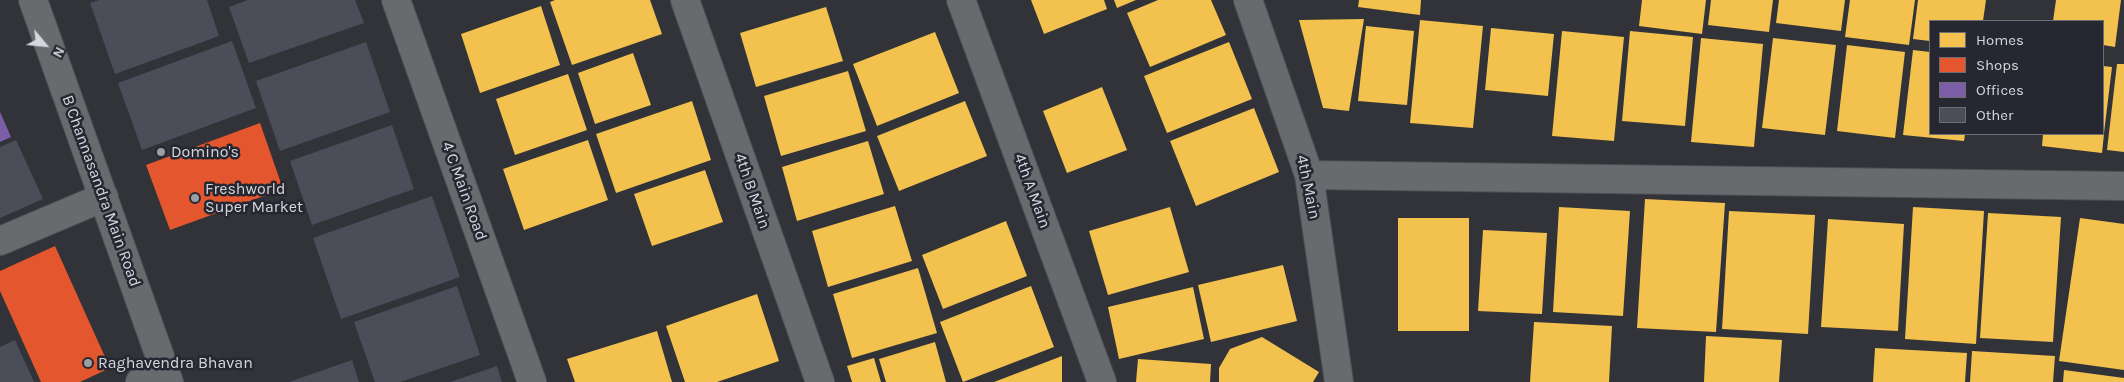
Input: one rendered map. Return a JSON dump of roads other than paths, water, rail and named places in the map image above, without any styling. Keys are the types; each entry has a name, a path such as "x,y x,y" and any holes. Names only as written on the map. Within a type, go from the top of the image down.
{"street":[{"name":"B Channasandra Main Road","path":"33,0 167,377"},
{"name":"4 C Main Road","path":"396,0 532,382"},
{"name":"4th B Main","path":"685,0 820,382"},
{"name":"4th A Main","path":"962,0 1102,382"},
{"name":"4th Main","path":"1248,0 1308,175 1339,382"},
{"path":"1308,175 2124,186"},
{"path":"0,241 104,197"},
{"path":"140,382 167,377"}],"place":[{"name":"Domino's","path":"161,152"},
{"name":"Freshworld Super Market","path":"195,198"},
{"name":"Raghavendra Bhavan","path":"88,363"}]}
